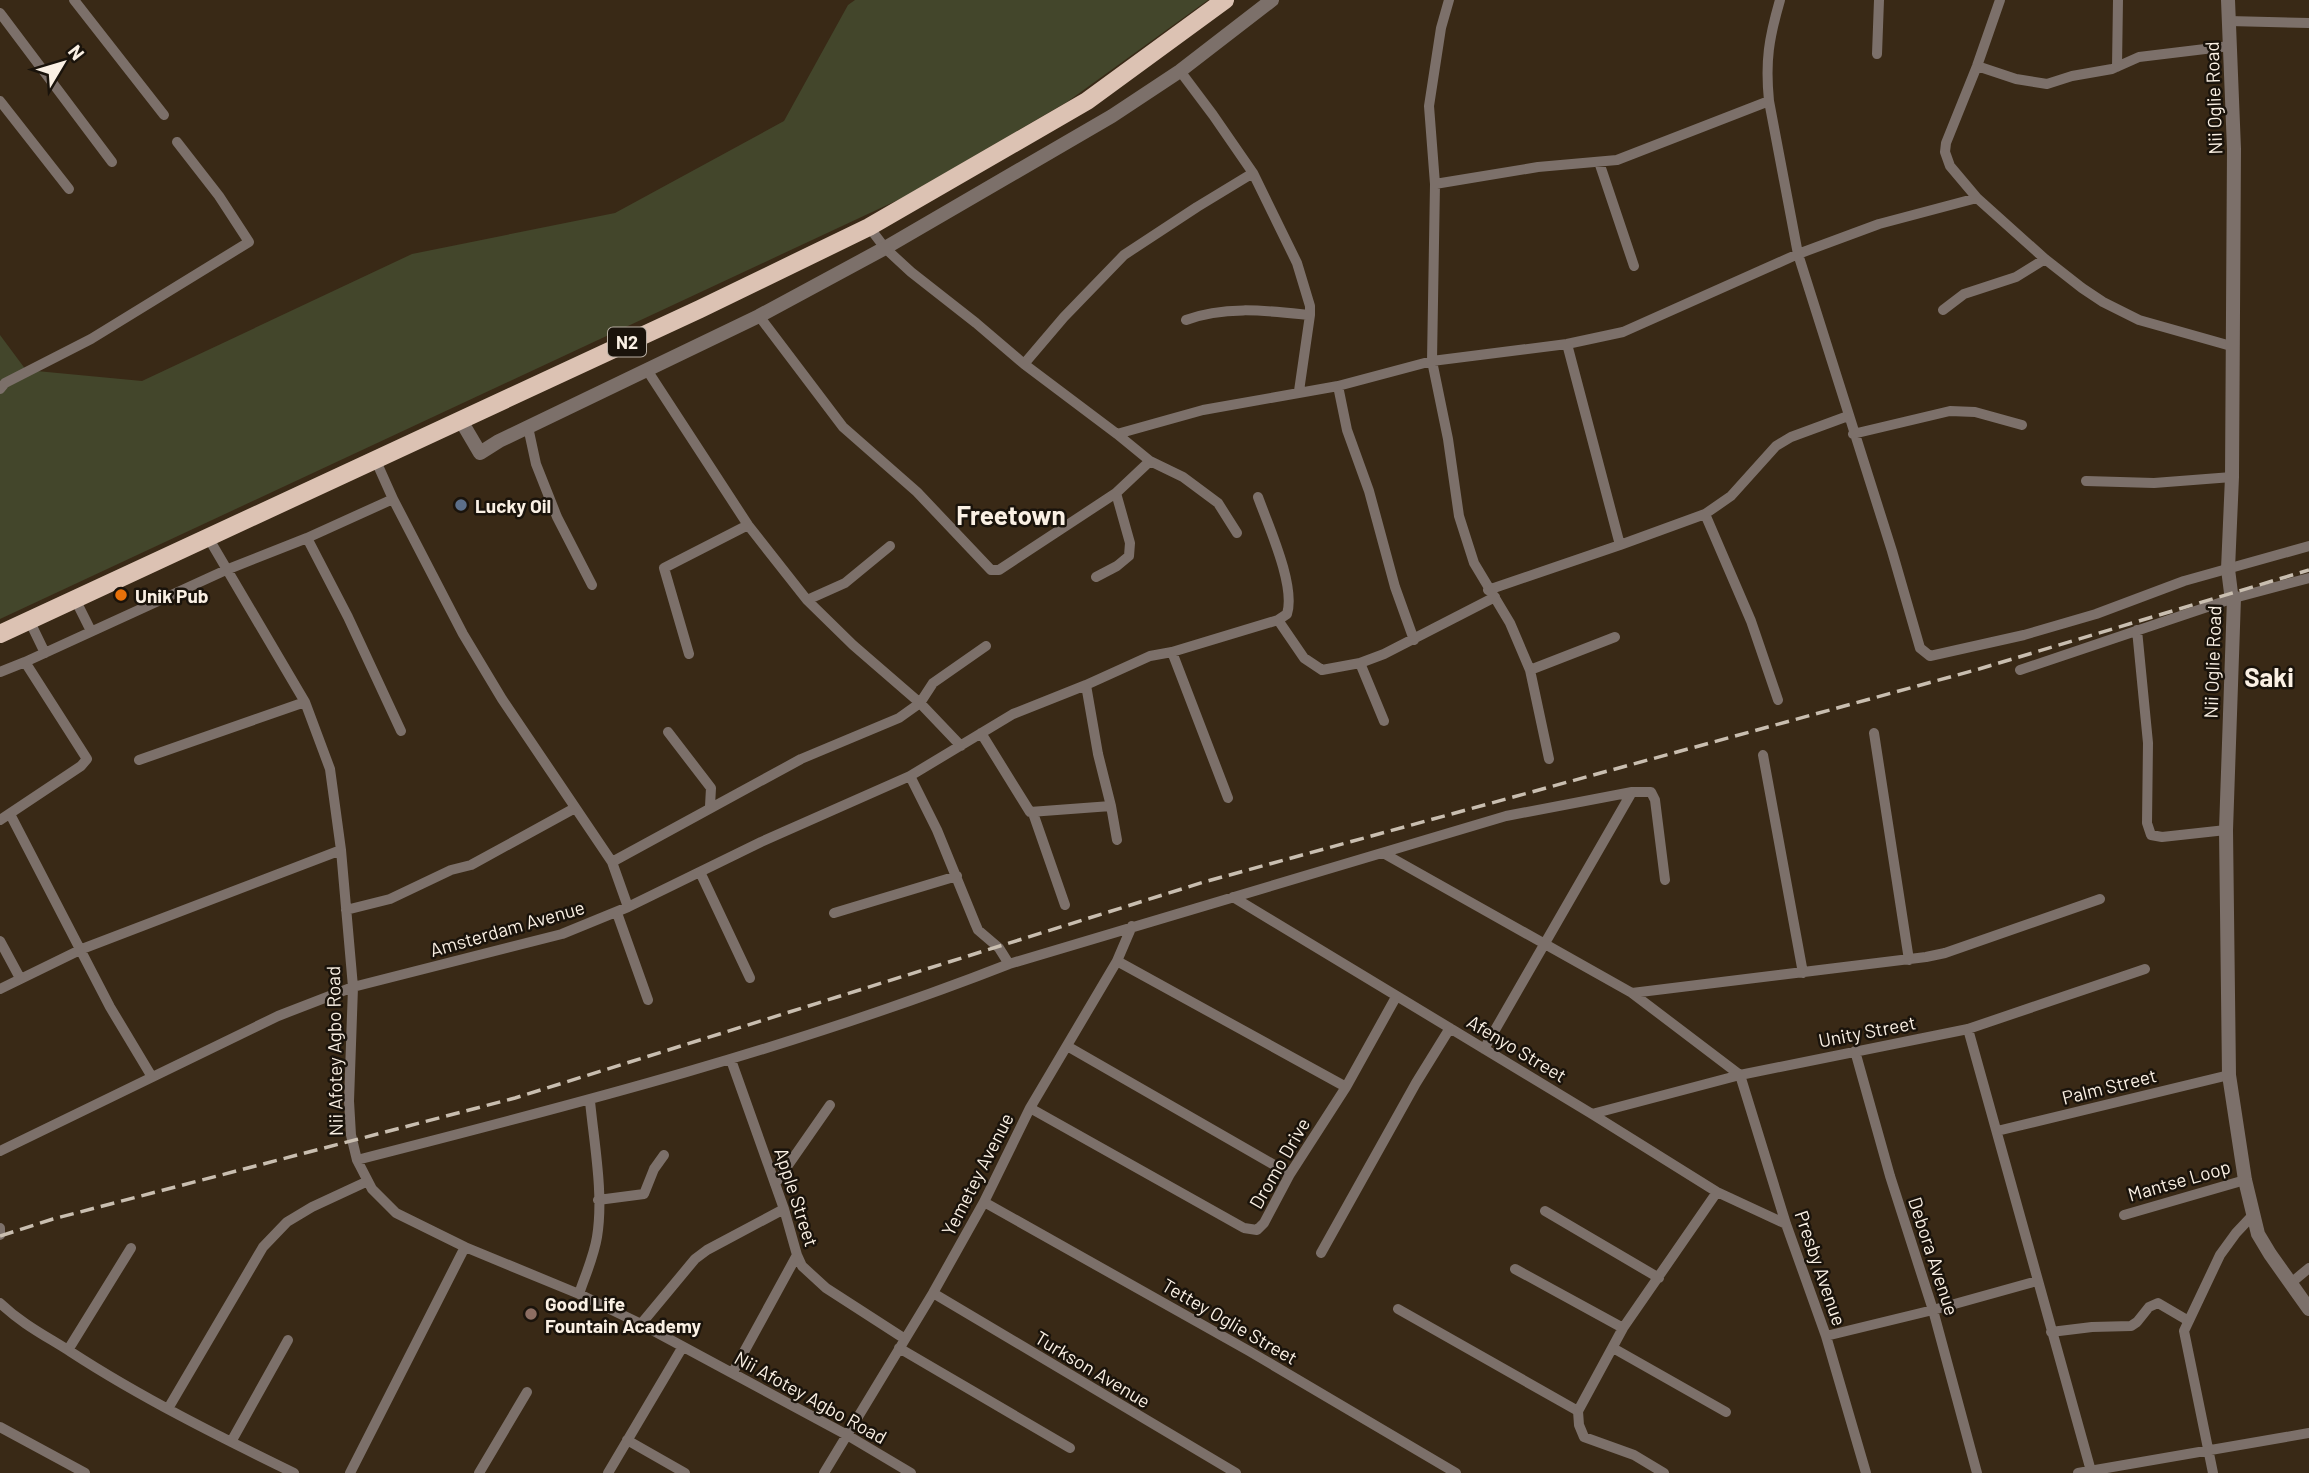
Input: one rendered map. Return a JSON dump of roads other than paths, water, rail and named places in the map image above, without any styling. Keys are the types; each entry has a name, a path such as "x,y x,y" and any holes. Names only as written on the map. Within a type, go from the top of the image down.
{"highway":[{"name":"N2","path":"0,634 376,461 869,227 1087,102 1226,0"}],"street":[{"path":"74,0 164,115"},
{"path":"460,419 480,453 499,441 759,316 885,248 1093,127 1180,71 1272,0"},
{"path":"1449,0 1441,27 1429,106 1435,184 1432,361 1448,439 1459,516 1474,563 1510,623 1530,670 1549,759"},
{"path":"1780,0 1766,60 1769,100 1798,254 1920,648 1930,656 2024,635 2096,614 2184,581 2309,546"},
{"path":"1877,54 1879,0"},
{"path":"2000,0 1953,124 1945,152 1950,166 1977,198 2045,260 2082,288 2123,313 2156,326 2231,346"},
{"path":"2117,67 2118,0"},
{"name":"Nii Oglie Road","path":"2228,0 2234,149 2232,477 2228,569 2234,598 2226,830 2229,1075 2245,1180 2258,1234 2309,1309"},
{"path":"0,13 112,162"},
{"path":"2229,22 2309,23"},
{"path":"1977,66 2016,79 2047,84 2071,76 2117,67 2139,57 2230,46"},
{"path":"1180,71 1253,173 1297,263 1310,306 1299,391"},
{"path":"1435,184 1538,167 1617,160 1769,100"},
{"path":"0,101 69,190"},
{"path":"0,389 5,383 102,332 249,242 177,142"},
{"path":"1599,162 1634,266"},
{"path":"1024,364 1125,255 1253,173"},
{"path":"1117,434 1203,410 1338,386 1432,361 1567,344 1623,332 1647,324 1798,254 1879,224 1977,198"},
{"path":"869,227 885,248 1024,364 1150,461 1183,477 1218,503 1237,533"},
{"path":"1943,310 1964,294 2016,277 2045,260"},
{"path":"1185,320 1256,310 1310,316"},
{"path":"759,316 843,427 917,492 991,570 999,570 1116,493 1150,461"},
{"path":"1567,344 1620,545"},
{"path":"647,370 748,525 807,600 853,645 920,703 961,746"},
{"path":"1338,386 1347,430 1369,491 1395,587 1414,640"},
{"path":"1853,433 1950,411 1975,412 2022,425"},
{"path":"1258,498 1282,564 1289,601 1287,614 1278,620 1304,658 1322,670 1360,663 1414,640 1492,593 1705,514 1731,496 1776,446 1791,437 1848,416"},
{"path":"528,427 536,464 557,517 592,585"},
{"path":"376,461 463,634 502,699 612,862 648,1000"},
{"path":"2086,481 2154,484 2232,477"},
{"path":"1096,577 1118,566 1129,556 1130,543 1116,493"},
{"path":"0,672 226,570 307,538 393,499"},
{"path":"1705,514 1751,621 1778,700"},
{"path":"689,654 664,568 748,525"},
{"path":"307,538 348,617 401,731"},
{"name":"Nii Afotey Agbo Road","path":"209,539 305,702 330,769 341,850 353,986 349,1101 351,1135 357,1160 378,1196 396,1213 465,1247 579,1294 641,1324 682,1348 733,1372 911,1473"},
{"path":"807,600 845,583 890,546"},
{"path":"2020,670 2234,598 2309,578"},
{"path":"76,601 91,631"},
{"name":"Amsterdam Avenue","path":"0,1151 278,1016 353,986 562,934 623,910 761,842 910,776 1013,714 1150,656 1172,652 1278,620"},
{"path":"30,622 45,653"},
{"path":"2137,630 2148,743 2148,830 2151,835 2162,837 2226,830"},
{"path":"1530,670 1615,637"},
{"path":"612,862 801,758 891,723 920,703 933,683 986,646"},
{"path":"1172,652 1228,798"},
{"path":"25,662 87,759 81,766 3,819 82,949 110,1006 152,1077"},
{"path":"1360,663 1384,721"},
{"path":"1086,685 1117,840"},
{"path":"139,760 305,702"},
{"path":"668,732 711,789 710,806"},
{"path":"981,733 1024,805 1033,813 1065,905"},
{"path":"1874,733 1909,960"},
{"path":"1763,755 1803,973"},
{"path":"910,776 957,876 978,930 995,943 1009,964"},
{"path":"1483,1049 1632,792"},
{"path":"357,1160 590,1101 731,1060 929,995 1009,964 1535,809 1632,792 1651,792 1655,800 1665,880"},
{"path":"1033,813 1111,806"},
{"path":"346,910 390,899 451,870 471,865 575,808"},
{"path":"0,989 82,949 341,850"},
{"path":"1383,853 1632,993 1741,1075"},
{"path":"700,873 750,978"},
{"path":"834,913 957,876"},
{"name":"Afenyo Street","path":"1233,897 1717,1192 1786,1224"},
{"path":"1632,993 1909,960 1945,953 2100,899"},
{"name":"Yemetey Avenue","path":"824,1473 933,1293 984,1202 1030,1108 1117,961 1132,926"},
{"path":"0,941 20,978"},
{"path":"1117,961 1346,1087"},
{"name":"Unity Street","path":"1592,1114 1741,1075 1968,1030 2145,969"},
{"name":"Dromo Drive","path":"1030,1108 1251,1230 1257,1230 1264,1223 1290,1174 1346,1087 1396,997"},
{"path":"1321,1253 1416,1083 1450,1028"},
{"path":"1968,1030 2091,1471"},
{"path":"1066,1046 1290,1174"},
{"name":"Debora Avenue","path":"1855,1051 1890,1176 1933,1310 1977,1473"},
{"name":"Apple Street","path":"731,1060 784,1209 797,1255 810,1275 902,1344 1070,1448"},
{"name":"Presby Avenue","path":"1741,1075 1786,1224 1826,1336 1866,1473"},
{"name":"Palm Street","path":"1997,1131 2229,1075"},
{"path":"579,1294 597,1241 598,1200 590,1101"},
{"path":"775,1184 830,1105"},
{"path":"598,1200 644,1194 654,1169 664,1155"},
{"name":"Mantse Loop","path":"2124,1215 2245,1180"},
{"path":"169,1407 263,1247 287,1222 368,1181"},
{"path":"1664,1473 1634,1455 1584,1437 1579,1425 1578,1411 1623,1328 1717,1192"},
{"name":"Tettey Oglie Street","path":"984,1202 1249,1351 1456,1473"},
{"path":"641,1324 695,1259 784,1209"},
{"path":"1545,1211 1659,1278"},
{"path":"2213,1473 2184,1331 2187,1320 2227,1244 2252,1216"},
{"path":"0,1228 0,1235"},
{"path":"350,1473 465,1247"},
{"path":"68,1350 131,1248"},
{"path":"733,1372 797,1255"},
{"path":"2291,1283 2309,1268"},
{"path":"1515,1269 1623,1328"},
{"path":"1826,1336 2037,1281"},
{"name":"Turkson Avenue","path":"933,1293 1236,1473"},
{"path":"0,1303 17,1319 90,1364 231,1442 294,1473"},
{"path":"2051,1332 2131,1326 2149,1307 2158,1303 2187,1320"},
{"path":"1398,1309 1578,1411"},
{"path":"231,1442 288,1340"},
{"path":"608,1473 682,1348"},
{"path":"1613,1348 1726,1412"},
{"path":"479,1473 527,1392"},
{"path":"0,1427 85,1473"},
{"path":"2078,1473 2309,1433"},
{"path":"627,1440 685,1473"}],"railway":[{"path":"0,1236 53,1219 515,1098 1204,882 1979,669 2309,570"}],"place":[{"name":"Lucky Oil","path":"461,505"},
{"name":"Unik Pub","path":"121,595"},
{"name":"Good Life Fountain Academy","path":"531,1314"}],"district":[{"name":"Freetown","path":"1011,514"},
{"name":"Saki","path":"2269,676"}]}
